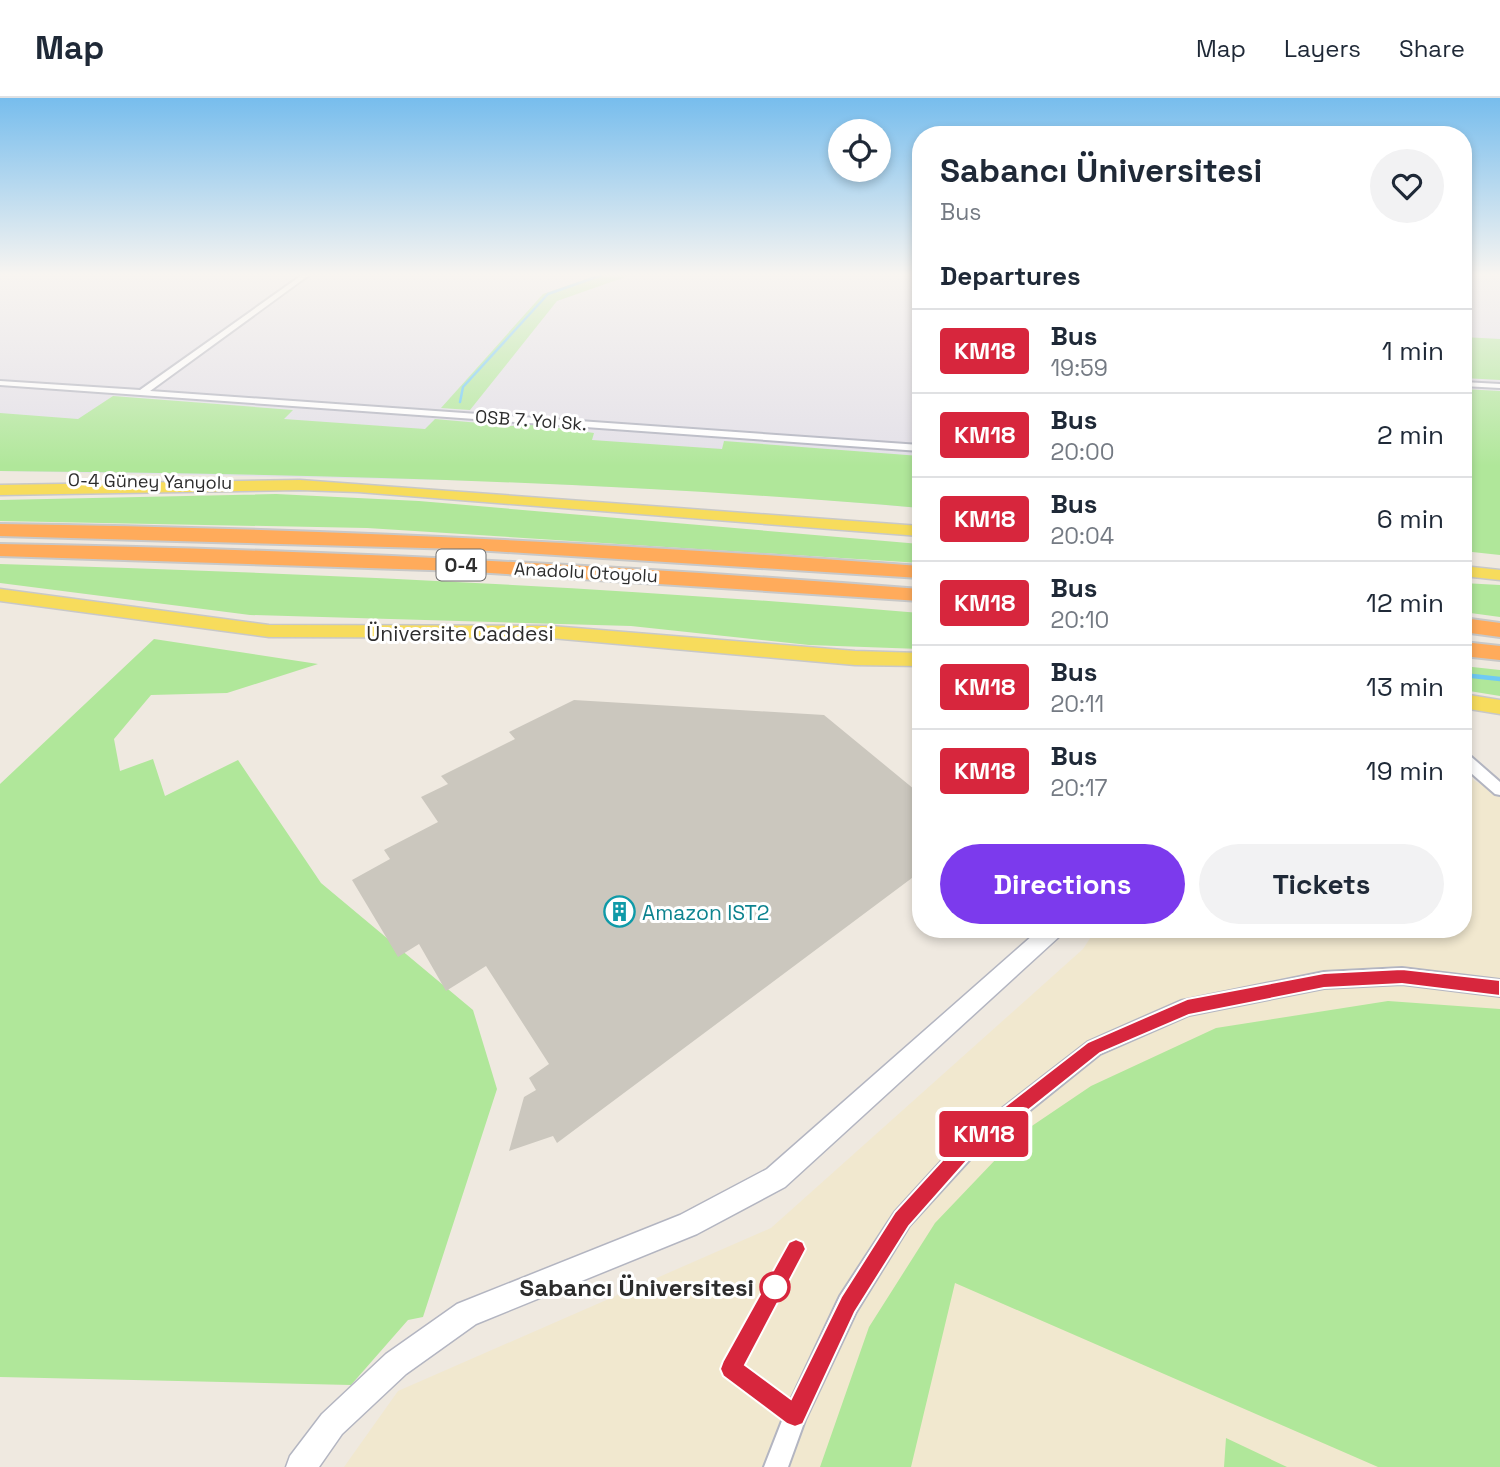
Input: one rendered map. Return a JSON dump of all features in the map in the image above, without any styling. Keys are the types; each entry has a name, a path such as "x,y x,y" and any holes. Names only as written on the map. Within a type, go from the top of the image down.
{"highway":[{"name":"Anadolu Otoyolu","path":"0,530 199,532 439,542 912,572"},
{"name":"Anadolu Otoyolu","path":"0,550 373,561 588,572 912,595"},
{"path":"1472,626 1500,630"},
{"path":"1472,650 1500,653"}],"main road":[{"name":"O-4 Güney Yanyolu","path":"0,480 300,485"},
{"path":"0,490 300,485 912,530"},
{"path":"1472,572 1500,575"},
{"name":"Üniversite Caddesi","path":"0,595 269,631 588,634 855,658 912,660"},
{"path":"1472,702 1500,707"}],"street":[{"path":"142,393 217,339"},
{"name":"OSB 7. Yol Sk.","path":"0,383 912,447"},
{"path":"1472,384 1500,386"},
{"path":"1472,766 1500,790"},
{"path":"301,1467 332,1424 396,1364 467,1314 688,1225 776,1178 1044,938"},
{"path":"776,1467 795,1416 848,1304 902,1219 966,1149 1094,1048 1187,1007 1324,980 1402,976 1500,988"}],"shaded area":[{"path":"0,339 912,339 912,507 756,494 493,481 0,471"},
{"path":"1472,339 1500,339 1500,438 1472,449"},
{"name":"Sabancı Üniversitesi","path":"1472,779 1480,784 1500,782 1500,1467 344,1467 398,1391 771,1228 1083,949 1090,938 1472,938"}],"green space":[{"path":"503,339 527,339 470,410 441,408"},
{"path":"1472,339 1500,339 1500,380 1472,378"},
{"path":"1472,389 1500,391 1500,555 1472,552"},
{"path":"113,396 293,410 284,419 425,429 435,419 512,426 531,424 594,433 592,440 722,449 724,441 912,455 912,507 690,491 460,480 0,471 0,413 78,419"},
{"path":"276,494 419,501 912,543 912,562 367,528 0,521 0,500"},
{"path":"0,564 460,582 690,596 912,612 912,649 809,645 631,626 250,615 0,583"},
{"path":"1472,583 1500,585 1500,617 1472,613"},
{"path":"154,639 318,664 227,693 151,695 114,739 120,771 153,759 165,796 238,760 321,883 473,1010 497,1089 423,1317 408,1320 351,1385 0,1377 0,784"},
{"path":"1472,667 1500,670 1500,696 1472,691"},
{"path":"1388,1001 1500,1009 1500,1467 1378,1467 955,1283 911,1467 820,1467 869,1327 935,1223 1020,1134 1091,1086 1216,1028"},
{"path":"1226,1438 1287,1467 1224,1467"}],"building":[{"name":"Amazon IST2","path":"574,700 824,715 912,787 912,878 557,1143 553,1136 509,1151 524,1097 536,1090 529,1078 549,1064 486,966 446,991 419,944 398,957 352,880 390,859 384,850 438,822 421,797 448,784 441,776 515,739 509,732"}],"waterway":[{"path":"460,402 463,387 507,339"},
{"path":"1472,676 1500,679"}],"bus line":[{"name":"KM18","path":"796,1249 731,1369 795,1416 848,1304 902,1219 966,1149 1094,1048 1187,1007 1324,980 1402,976 1500,988"}],"place":[{"name":"Amazon IST2","path":"619,912"},
{"name":"Sabancı Üniversitesi","path":"775,1287"}]}
